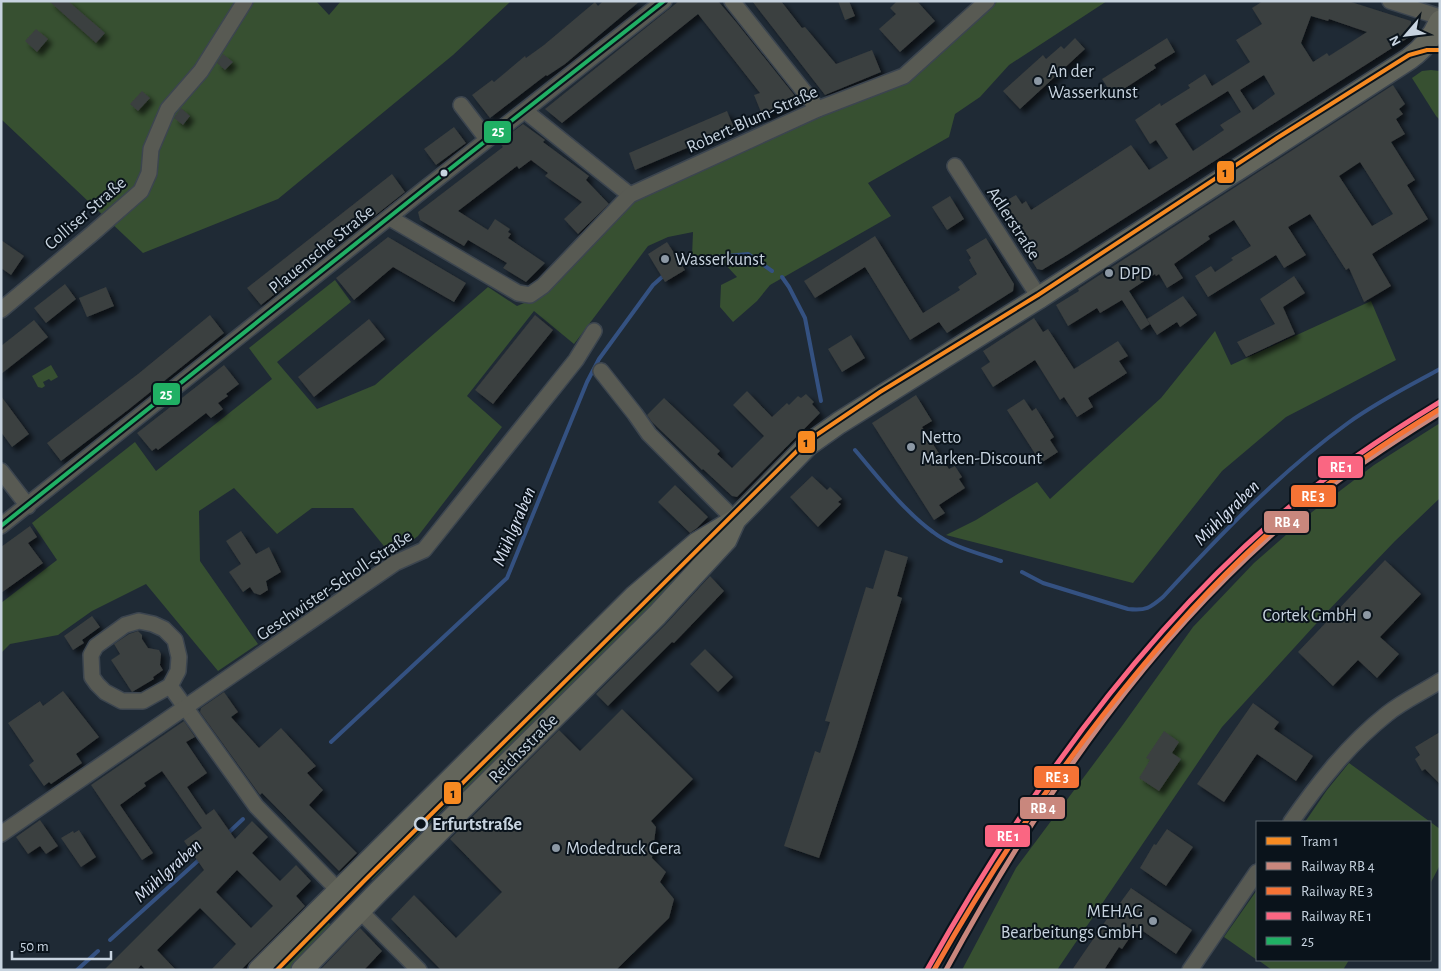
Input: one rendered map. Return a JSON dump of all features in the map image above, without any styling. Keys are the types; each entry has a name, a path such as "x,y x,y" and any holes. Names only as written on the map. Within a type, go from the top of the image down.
{"main road":[{"path":"1419,52 1430,40 1440,21"},
{"path":"1419,52 1440,44"},
{"name":"Reichsstraße","path":"259,970 635,596 697,543 735,520 808,445 881,396 1040,298 1419,52"},
{"name":"Reichsstraße","path":"302,970 657,615 726,540 735,520"},
{"path":"338,890 360,911"}],"street":[{"name":"Colliser Straße","path":"1,310 141,190 149,173 151,149 168,109 201,71 245,1"},
{"name":"Plauensche Straße","path":"1,526 664,1"},
{"path":"732,1 818,109"},
{"name":"Robert-Blum-Straße","path":"390,218 518,294 530,295 543,286 630,195 818,109 904,76 987,1"},
{"path":"1390,1 1440,17"},
{"path":"461,105 487,140"},
{"path":"525,112 630,195"},
{"name":"Adlerstraße","path":"955,166 1040,298"},
{"name":"Geschwister-Scholl-Straße","path":"1,834 394,563 424,550 576,360 594,331"},
{"path":"601,371 649,434 735,520"},
{"path":"1,471 28,506"},
{"path":"139,621 153,624 164,629 176,640 178,671 170,686 143,702 122,700 105,692 92,677 91,655 96,646 125,625 139,621"},
{"path":"1292,821 1336,762 1365,733 1389,712 1440,682"},
{"path":"170,686 256,806 338,890"},
{"path":"1190,970 1256,873"},
{"path":"360,911 419,970"}],"green space":[{"path":"1,1 316,1 329,15 341,1 511,1 453,55 278,199 143,253 1,119"},
{"path":"998,1 1107,1 1009,65 980,97 955,114 949,137 868,183 861,173 891,216 770,285 757,301 733,322 720,307 721,285 737,277 722,261 692,256 693,232 668,237 648,246 574,344 534,311 467,396 502,427 418,536 392,556 353,508 312,508 277,534 234,488 199,511 200,561 258,644 218,671 146,584 92,611 58,635 10,644 1,653 1,603 57,560 32,523 135,442 156,471 272,379 249,348 335,280 351,302 277,362 317,409 375,385 488,287 517,306 536,298 634,201 819,117 908,81"},
{"path":"1422,71 1440,71 1440,120 1412,78"},
{"path":"1371,301 1396,360 1286,417 1222,471 1133,583 946,535 976,520 1037,482 1050,499 1161,398 1215,331 1231,365"},
{"path":"51,365 58,377 51,381 49,379 43,382 45,386 42,388 38,387 32,376"},
{"path":"1440,423 1440,498 1395,541 1325,614 1222,727 1057,970 962,970 1016,868 1193,627 1254,563 1312,512 1374,465"},
{"path":"725,535 457,808 442,792 635,600"},
{"path":"1349,763 1429,821 1306,821"},
{"path":"437,797 446,806 372,880 367,875"},
{"path":"1431,822 1440,829 1440,865 1431,882"},
{"path":"1256,891 1256,959 1224,937"},
{"path":"327,921 332,926 292,970 278,970"},
{"path":"1259,961 1348,961 1343,970 1272,970"}],"building":[{"path":"49,1 68,1 105,33 96,43"},
{"path":"603,1 640,1 565,64 546,75 490,118 472,95 492,80 494,82 525,56 526,58 544,45 595,2 598,6"},
{"path":"679,1 718,1 799,101 763,117 754,95 760,93 698,14 562,123 545,109"},
{"path":"752,1 781,1 802,28 805,27 836,64 872,50 881,72 825,95"},
{"path":"838,1 849,1 855,16 845,20"},
{"path":"897,1 917,1 935,21 900,52 879,29 896,14 890,8"},
{"path":"1263,1 1348,1 1411,21 1411,36 1067,255 1042,270 1037,269 998,205 1016,195 1022,204 1026,201 1031,210 1131,145 1149,170 1168,158 1156,140 1150,144 1135,120 1160,103 1161,106 1190,88 1188,85 1205,74 1212,86 1250,62 1236,40 1262,24 1252,8","holes":["1311,16 1328,21 1329,19 1367,32 1329,56 1327,53 1313,62 1301,43","1264,75 1275,94 1253,110 1240,90","1228,91 1241,112 1220,125 1224,130 1193,151 1175,124"]},
{"path":"36,29 48,39 37,52 25,41"},
{"path":"1075,38 1085,49 1020,109 1003,91 1043,55 1046,59 1061,46 1064,49"},
{"path":"1167,38 1175,52 1154,65 1156,68 1113,96 1102,79"},
{"path":"223,54 233,62 225,70 217,63"},
{"path":"1393,85 1405,104 1399,109 1403,114 1396,119 1405,134 1391,142 1415,180 1407,185 1428,219 1372,254 1391,286 1364,302 1349,268 1346,270 1310,214 1288,227 1306,255 1284,268 1276,255 1208,297 1195,276 1211,266 1215,272 1233,260 1231,258 1251,246 1234,220 1208,236 1210,239 1174,264 1183,278 1167,288 1159,274 1156,276 1155,274 1129,291 1150,324 1141,330 1122,300 1100,313 1097,308 1068,326 1056,305 1079,291 1078,289","holes":["1360,162 1393,214 1372,226 1339,176"]},
{"path":"142,91 150,98 138,111 130,104"},
{"path":"181,108 190,116 183,125 174,118"},
{"path":"727,111 734,128 635,170 629,153"},
{"path":"523,124 545,140 543,142 589,176 586,180 609,204 578,234 564,219 582,202 545,176 548,173 531,160 519,169 517,166 458,211 488,230 495,219 510,229 508,232 511,234 508,238 545,263 526,282 503,268 507,263 468,240 464,246 420,220 418,212 503,147 499,142"},
{"path":"454,127 466,143 436,165 424,149"},
{"path":"392,174 405,192 293,277 294,279 261,305 247,288"},
{"path":"950,196 964,219 947,230 932,207"},
{"path":"875,236 923,313 960,290 958,287 977,274 966,250 986,238 1014,284 1013,291 947,333 939,322 910,340 865,267 815,298 804,281"},
{"path":"388,237 466,283 454,302 393,267 354,300 336,278"},
{"path":"1,240 24,256 11,275 1,268"},
{"name":"Wasserkunst","path":"667,242 685,270 665,282 648,254"},
{"path":"1294,276 1305,293 1283,307 1295,334 1246,357 1237,342 1275,324 1260,299"},
{"path":"65,284 76,299 46,323 34,308"},
{"path":"106,287 114,306 87,317 79,298"},
{"path":"1183,296 1197,315 1180,327 1177,322 1157,335 1147,319"},
{"path":"210,315 224,333 61,461 47,443 138,374"},
{"path":"535,315 553,330 493,404 475,390"},
{"path":"1034,318 1043,332 1048,329 1074,369 1118,341 1128,356 1119,361 1127,373 1088,398 1093,407 1077,417 1064,397 1060,400 1035,360 993,387 981,368 990,362 983,351"},
{"path":"369,319 385,339 314,397 298,377"},
{"path":"34,320 48,337 1,374 1,346"},
{"path":"851,335 865,358 842,372 828,349"},
{"path":"224,365 239,384 226,394 228,396 218,403 223,409 211,418 206,413 158,450 156,448 152,451 137,433"},
{"path":"747,391 772,417 787,403 789,405 798,396 801,398 806,394 814,402 812,404 820,413 737,497 732,496 702,470 647,415 664,398 720,451 717,454 732,468 764,436 733,405"},
{"name":"Netto Marken-Discount","path":"916,395 932,421 922,427 949,469 955,466 962,477 959,479 965,488 939,505 945,513 934,520 872,423"},
{"path":"1,396 29,434 12,447 1,432"},
{"path":"1024,399 1032,411 1036,408 1054,437 1050,440 1058,452 1041,463 1007,410"},
{"path":"812,476 827,490 830,487 842,499 838,502 841,504 818,527 790,497"},
{"path":"675,485 708,517 690,533 658,502"},
{"path":"30,526 37,537 28,543 43,563 1,593 1,547"},
{"path":"241,531 256,554 269,547 281,572 266,581 268,590 260,595 254,593 250,587 243,592 229,572 241,564 226,541"},
{"path":"885,550 908,557 897,596 902,598 856,748 819,858 784,846 815,751 820,753 830,722 825,721 866,587 873,589"},
{"name":"Cortek GmbH","path":"1385,560 1421,594 1380,637 1399,654 1377,678 1358,660 1333,686 1298,652"},
{"path":"710,576 724,591 674,643 672,642 608,706 596,694 666,624"},
{"path":"92,616 100,627 82,640 84,643 73,650 64,636"},
{"path":"138,631 148,648 159,650 161,654 160,665 163,670 153,677 154,679 132,692 111,660 120,654 114,644 129,634"},
{"path":"705,649 733,677 718,692 690,664"},
{"path":"63,691 99,737 76,754 82,763 51,784 49,782 44,786 29,765 34,761 8,723 40,701 43,706"},
{"path":"224,692 238,712 231,717 259,748 281,728 316,766 307,773 323,790 309,805 357,853 339,871 262,793 260,795 200,712 201,708"},
{"path":"1253,703 1279,722 1274,729 1313,756 1296,781 1257,754 1224,802 1197,784"},
{"name":"Modedruck Gera","path":"622,709 693,779 651,821 656,827 652,858 666,872 660,882 674,899 669,918 616,970 441,970 391,919 414,895 456,938 502,892 450,839 559,730 580,751"},
{"path":"184,721 195,737 186,742 207,773 187,787 206,815 214,809 235,839 252,821 268,837 252,853 280,881 296,865 311,881 296,896 305,906 241,970 211,970 236,944 200,908 157,950 176,970 146,970 141,965 137,970 104,970 204,870 184,841 202,828 162,771 144,783 146,786 120,805 153,853 142,860 91,785","holes":["237,870 273,906 251,928 216,892"]},
{"path":"1164,731 1179,742 1172,753 1181,759 1159,791 1139,778 1150,760 1146,758"},
{"path":"1440,732 1440,784 1425,769 1422,771 1415,759 1420,755 1415,747"},
{"path":"40,820 58,846 46,854 40,846 28,854 16,837"},
{"path":"1167,829 1193,847 1166,886 1140,868 1154,844 1156,845"},
{"path":"79,830 96,857 81,867 61,838 73,831 74,833"},
{"path":"1131,888 1192,930 1176,954 1137,927 1122,949 1119,947 1104,970 1072,970 1111,913"},
{"path":"360,928 382,951 364,970 320,970"}],"waterway":[{"name":"Mühlgraben","path":"681,264 695,259 748,254 772,271"},
{"name":"Mühlgraben","path":"331,742 507,578 587,382 599,359 653,285 662,277"},
{"name":"Mühlgraben","path":"782,277 805,318 821,401"},
{"name":"Mühlgraben","path":"1022,572 1043,583 1128,609 1139,610 1151,606 1163,597 1251,505 1298,462 1370,408 1440,369"},
{"name":"Mühlgraben","path":"855,450 882,483 933,532 957,546 1001,561"},
{"name":"Mühlgraben","path":"226,835 243,819"},
{"name":"Mühlgraben","path":"110,940 201,858"},
{"name":"Mühlgraben","path":"77,970 98,951"}],"tram line":[{"name":"1","path":"277,970 365,880 806,442 880,392 1038,295 1277,138 1409,55 1427,50 1440,50"}],"transit line":[{"name":"25","path":"1,526 664,1"},
{"path":"927,970 1001,846 1042,785 1084,726 1178,614 1228,562 1281,514 1358,455 1440,402"},
{"path":"934,970 1005,853 1056,778 1111,705 1192,609 1266,535 1304,503 1400,434 1440,409"},
{"path":"946,970 982,905 1062,779 1105,718 1151,660 1201,604 1253,552 1309,503 1373,456 1440,413"}],"place":[{"name":"An der Wasserkunst","path":"1038,81"},
{"name":"Wasserkunst","path":"665,259"},
{"name":"DPD","path":"1109,273"},
{"name":"Netto Marken-Discount","path":"911,447"},
{"name":"Cortek GmbH","path":"1367,615"},
{"name":"Erfurtstraße","path":"421,824"},
{"name":"Modedruck Gera","path":"556,848"},
{"name":"MEHAG Bearbeitungs GmbH","path":"1153,921"}]}
